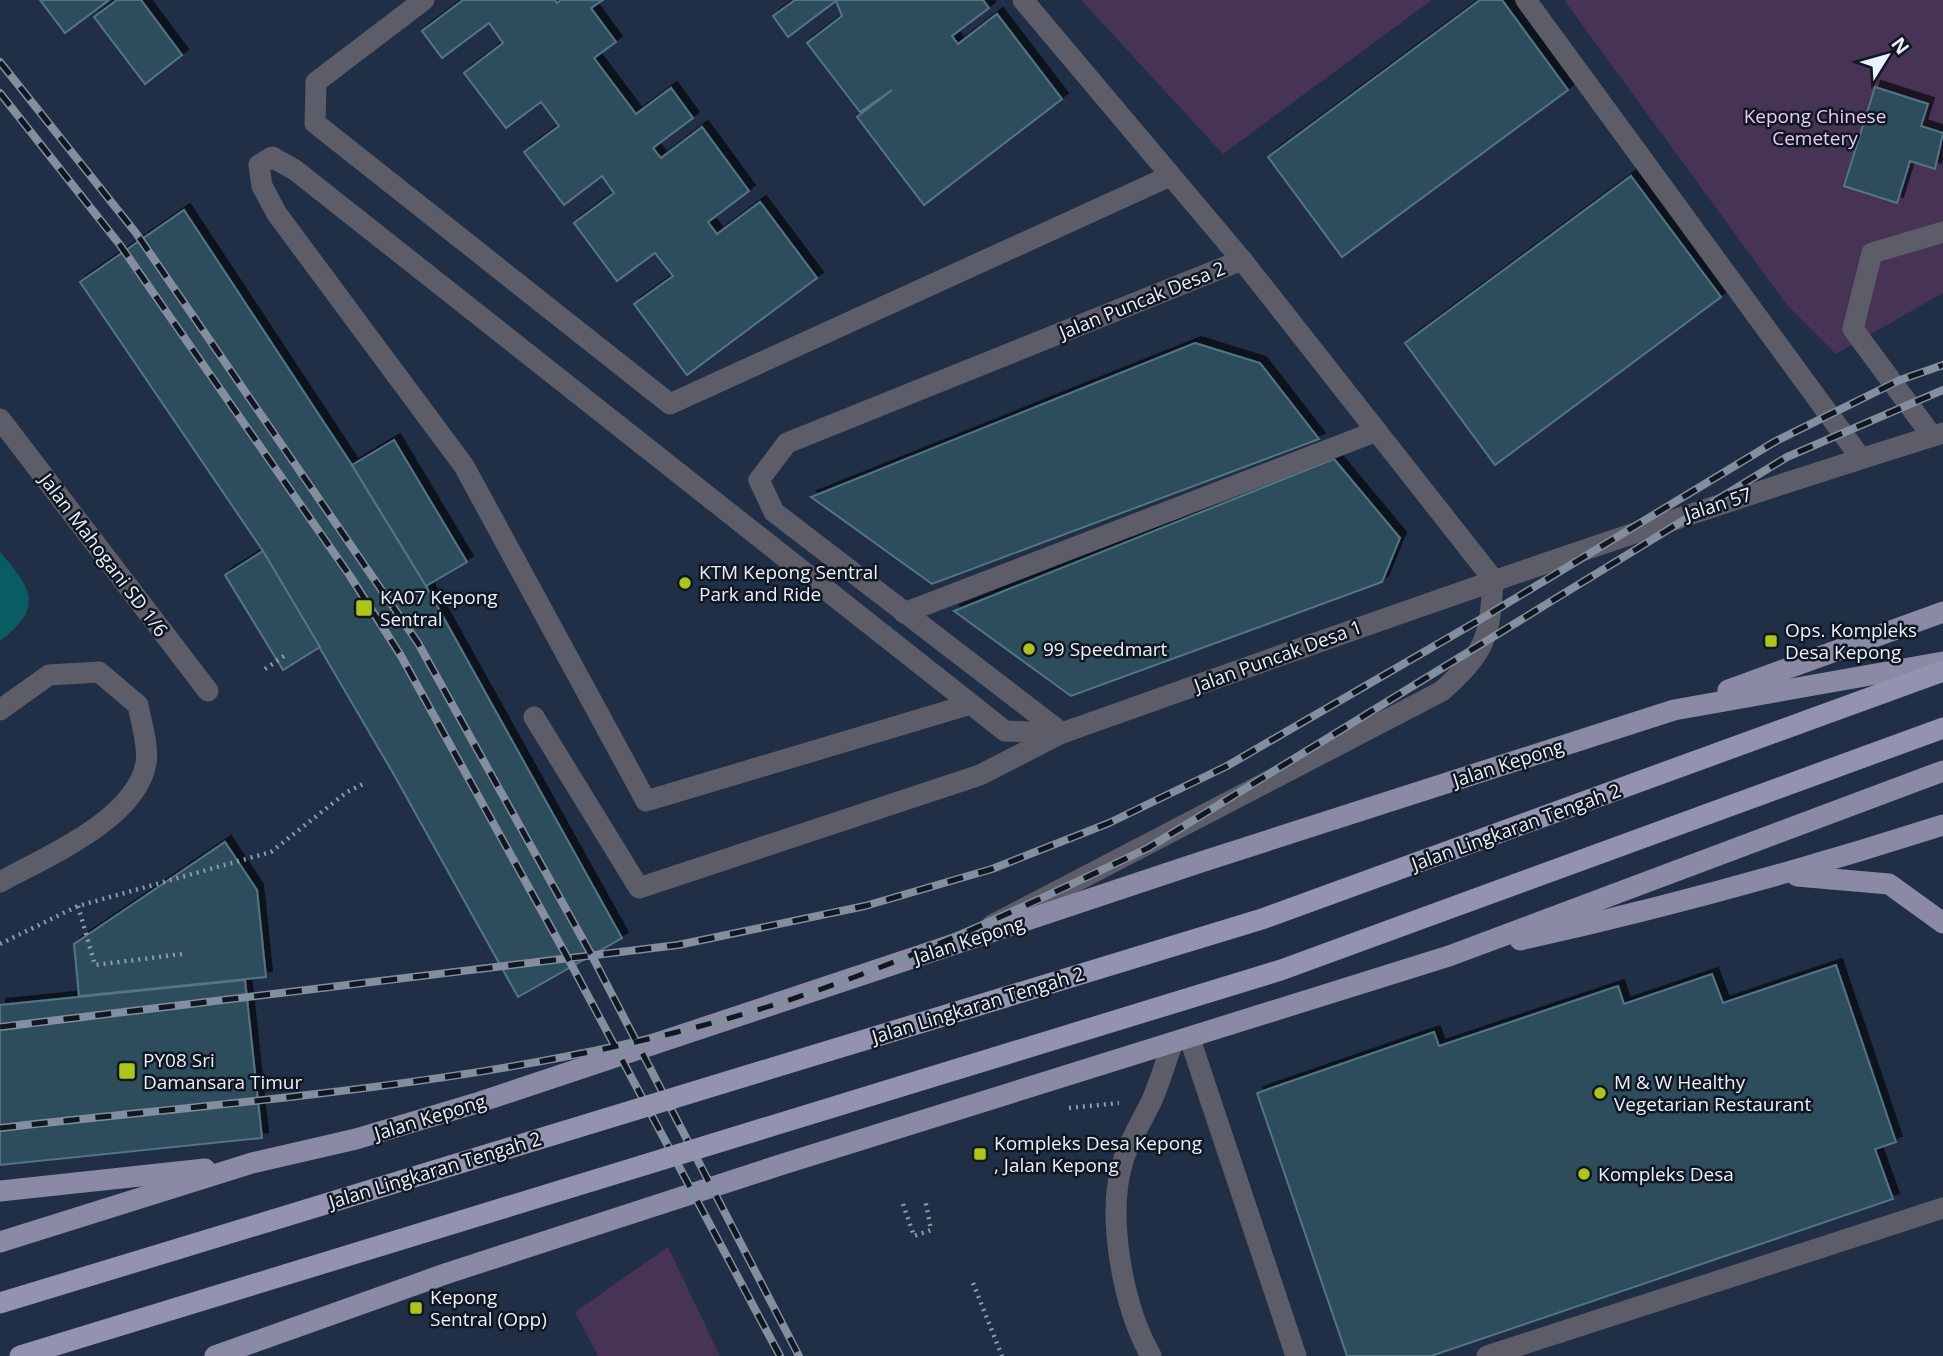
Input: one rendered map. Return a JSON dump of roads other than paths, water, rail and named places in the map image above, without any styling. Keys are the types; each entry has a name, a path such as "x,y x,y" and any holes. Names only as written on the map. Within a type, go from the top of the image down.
{"highway":[{"name":"Jalan Lingkaran Tengah 2","path":"0,1303 1262,919 1938,666"},
{"path":"20,1356 1281,970 1943,728"}],"main road":[{"path":"1674,710 1943,612"},
{"name":"Jalan Kepong","path":"0,1242 252,1163 356,1139 480,1102 1674,710 1938,666"},
{"path":"215,1356 445,1274 767,1169 1181,1042 1448,956 1747,842 1943,771"},
{"path":"1448,956 1626,917 1787,875 1943,825"},
{"path":"1787,875 1889,884 1943,923"},
{"path":"0,1191 252,1163"}],"street":[{"path":"424,0 316,82 315,123 670,404 1170,176"},
{"path":"1023,0 1242,260"},
{"path":"1526,0 1860,457"},
{"path":"971,704 646,801 464,466 277,214 262,186 259,165 272,157 295,170 971,704 1005,731 1062,733"},
{"path":"1938,434 1853,329 1872,253 1943,233"},
{"name":"Jalan Puncak Desa 2","path":"904,612 774,512 759,481 787,443 1242,260 1493,579"},
{"name":"Jalan Mahogani SD 1/6","path":"0,419 208,691"},
{"path":"904,612 1377,431"},
{"name":"Jalan 57","path":"1493,579 1860,457 1938,434"},
{"path":"959,943 1442,691 1472,663 1491,625 1493,579"},
{"name":"Jalan Puncak Desa 1","path":"1062,733 1493,579"},
{"path":"904,612 1062,733"},
{"path":"0,710 49,675 99,672 138,705 147,763 132,795 96,828 0,882"},
{"path":"534,717 639,888 979,775 1062,733"},
{"path":"1151,1356 1136,1330 1122,1275 1116,1219 1123,1160 1181,1042"},
{"path":"1181,1042 1296,1356"},
{"path":"1487,1356 1943,1209"}],"railway":[{"path":"0,62 136,233 418,643 591,954 799,1356"},
{"path":"0,93 120,245 350,576 401,656 571,964 780,1356"},
{"path":"0,1027 678,945 865,906 992,869 1109,823 1227,766 1481,619 1776,441 1900,380 1943,365"},
{"path":"0,1128 306,1095 509,1067 610,1048 709,1024 807,994 894,962 980,926 1148,848 1787,457 1943,390"}],"place":[{"name":"KTM Kepong Sentral Park and Ride","path":"685,583"},
{"name":"KA07 Kepong Sentral","path":"364,608"},
{"name":"Ops. Kompleks Desa Kepong","path":"1771,641"},
{"name":"99 Speedmart","path":"1029,649"},
{"name":"PY08 Sri Damansara Timur","path":"127,1071"},
{"name":"M & W Healthy Vegetarian Restaurant","path":"1600,1093"},
{"name":"Kompleks Desa Kepong , Jalan Kepong","path":"980,1154"},
{"name":"Kompleks Desa","path":"1584,1174"},
{"name":"Kepong Sentral (Opp)","path":"416,1308"}],"park label":[{"name":"Kepong Chinese Cemetery","path":"1815,127"}]}
